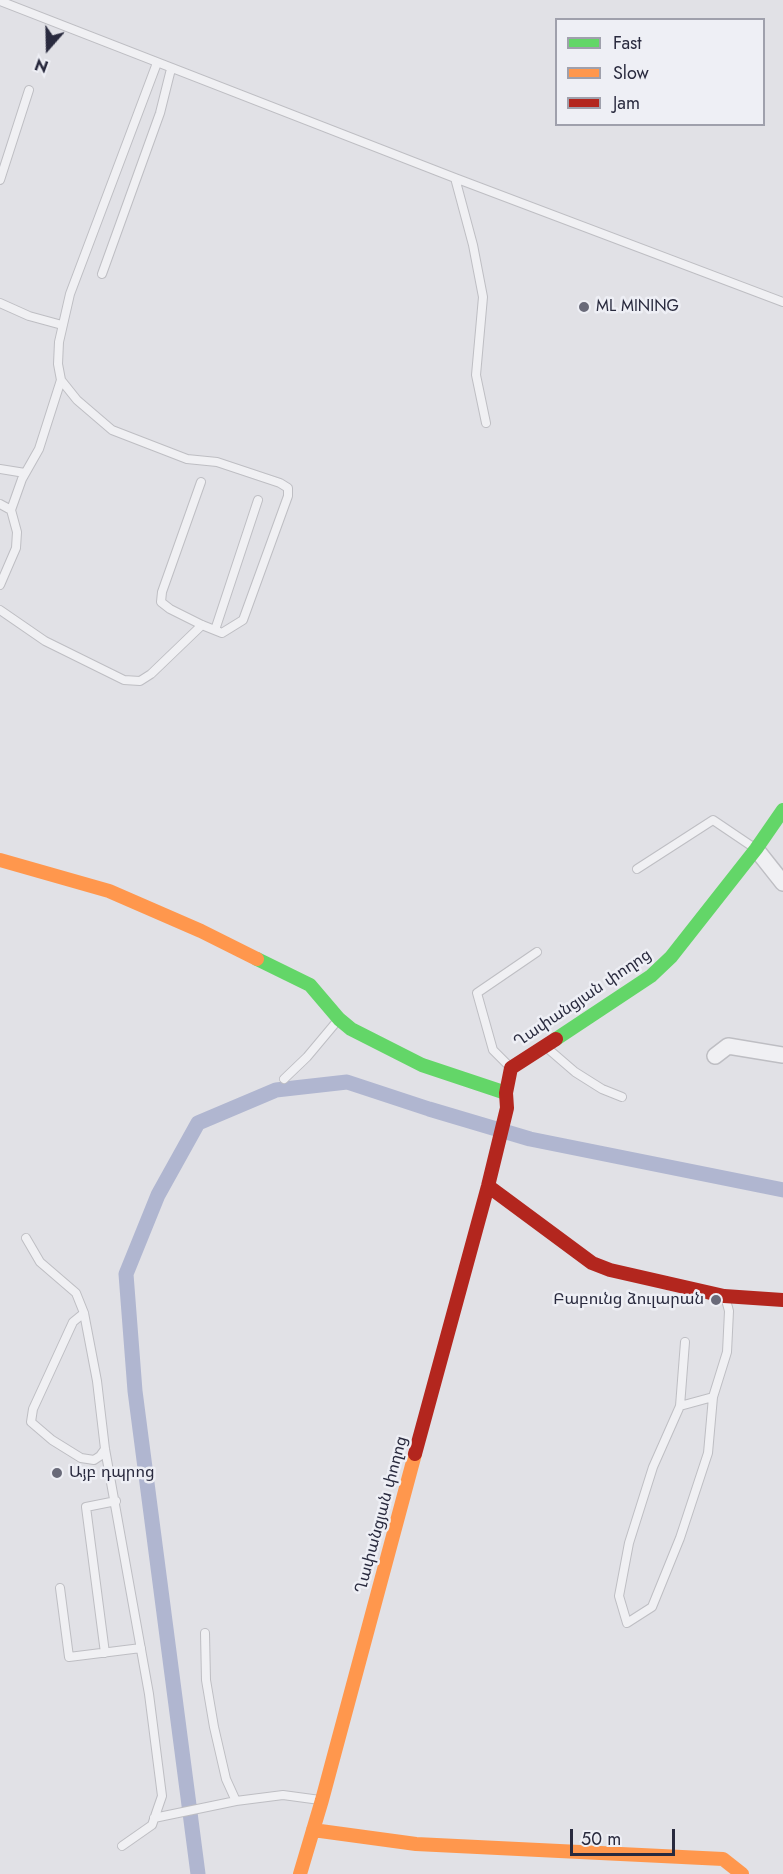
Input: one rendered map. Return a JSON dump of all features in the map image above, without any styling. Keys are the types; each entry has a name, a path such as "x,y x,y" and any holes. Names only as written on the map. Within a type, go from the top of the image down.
{"street":[{"name":"Ղափանցյան փողոց","path":"300,1874 314,1830 488,1186 507,1108 506,1093 511,1068 658,970 672,957 756,849 783,810"},
{"path":"756,849 783,883"},
{"path":"0,860 109,891 201,931 310,985 339,1019 351,1029 422,1065 506,1093"},
{"path":"715,1056 728,1046 783,1055"},
{"path":"488,1186 592,1263 610,1270 724,1296 783,1300"},
{"path":"314,1830 416,1844 723,1859 742,1874"}],"lane":[{"path":"0,1 171,69 783,302"},
{"path":"0,585 16,548 17,532 11,510 26,473 39,449 61,380 58,353 70,294 157,63"},
{"path":"102,274 160,113 171,69"},
{"path":"0,180 29,90"},
{"path":"455,178 473,245 483,297 476,375 486,423"},
{"path":"0,303 29,316 62,325"},
{"path":"61,380 77,400 112,430 188,459 217,462 280,483 288,488 288,496 243,620 222,633 170,609 161,602 162,592 201,482"},
{"path":"0,469 26,473"},
{"path":"215,630 258,500"},
{"path":"0,504 11,510"},
{"path":"0,610 45,641 124,680 140,681 151,674 202,625"},
{"path":"637,869 713,820 756,849"},
{"path":"511,1068 493,1050 477,993 537,952"},
{"path":"284,1079 307,1057 339,1019"},
{"path":"545,1046 575,1072 602,1089 622,1097"},
{"path":"26,1238 40,1262 76,1293 84,1313 97,1381 105,1449 141,1648 162,1796 152,1825 122,1846"},
{"path":"685,1342 680,1406 653,1467 629,1543 619,1596 627,1623 652,1607 680,1539 708,1453 713,1397 727,1352 729,1311 724,1296"},
{"path":"84,1313 73,1322 33,1409 31,1422 43,1434 81,1458 94,1460 105,1449"},
{"path":"680,1406 713,1397"},
{"path":"105,1653 86,1507 116,1501"},
{"path":"60,1588 69,1657 141,1648"},
{"path":"205,1633 206,1680 214,1727 226,1779 236,1802"},
{"path":"154,1818 283,1795 322,1800"}],"waterway":[{"path":"198,1874 135,1391 126,1274 158,1195 198,1123 276,1090 347,1082 530,1139 783,1190"}],"traffic: fast":[{"path":"556,1039 651,976 671,957 756,849 783,810"},
{"path":"257,959 310,985 339,1019 351,1029 422,1065 506,1093"}],"traffic: slow":[{"path":"0,860 109,891 201,931 257,959"},
{"path":"300,1874 415,1454"},
{"path":"313,1830 416,1844 723,1859 742,1874"}],"traffic: jam":[{"path":"415,1454 488,1186 507,1108 506,1093 511,1068 556,1039"},
{"path":"488,1186 592,1263 610,1270 724,1296 783,1300"}],"place":[{"name":"ML MINING","path":"584,307"},
{"name":"Բաբունց ձուլարան","path":"716,1300"},
{"name":"Այբ դպրոց","path":"57,1473"}]}
